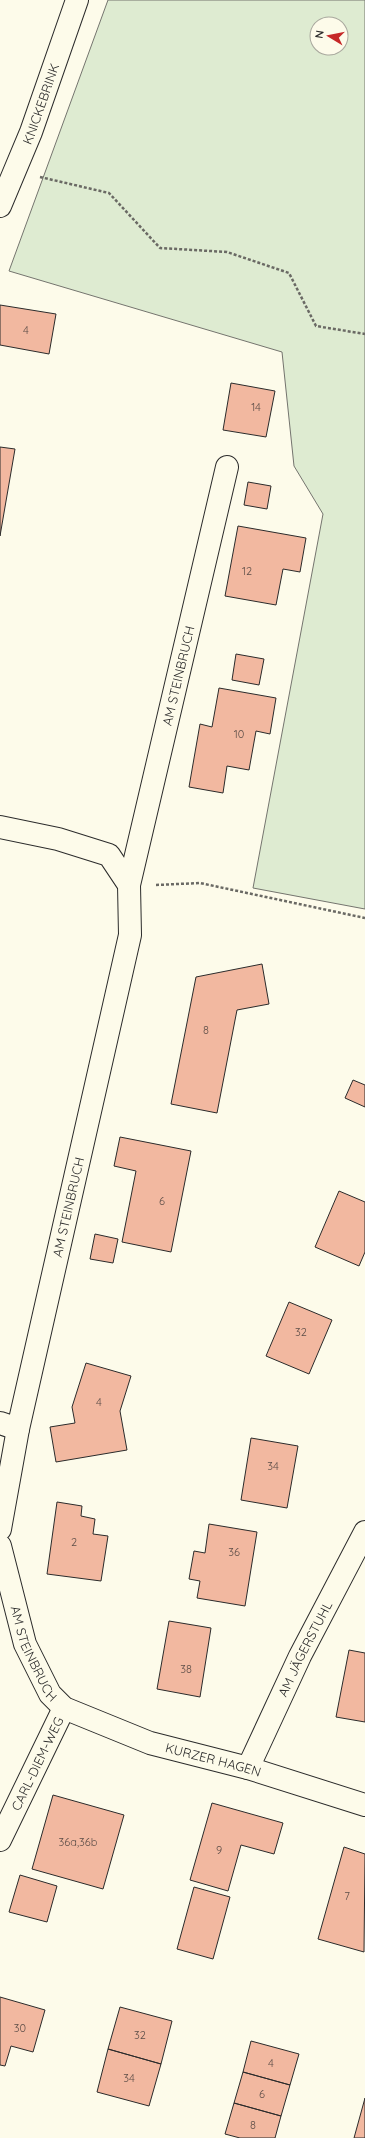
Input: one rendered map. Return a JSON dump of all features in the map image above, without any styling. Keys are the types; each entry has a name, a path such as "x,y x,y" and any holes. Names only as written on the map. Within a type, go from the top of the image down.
{"street":[{"name":"KNICKEBRINK","path":"0,206 31,132 77,0"},
{"name":"AM STEINBRUCH","path":"0,1529 9,1426 130,935 129,885 227,467"},
{"path":"0,827 58,839 109,856 129,885"},
{"name":"AM JÄGERSTUHL","path":"248,1768 300,1656 365,1532"},
{"name":"AM STEINBRUCH","path":"0,1546 25,1644 50,1694 64,1708"},
{"name":"KURZER HAGEN","path":"64,1708 150,1743 248,1768 365,1805"},
{"name":"CARL-DIEM-WEG","path":"0,1840 64,1708"}],"path":[{"path":"14,172 109,193 160,248 227,252 289,273 316,326 365,334"},
{"path":"129,885 200,883 365,918"}],"green space":[{"path":"108,0 365,0 365,909 253,888 323,514 294,466 282,352 9,271"}],"building":[{"path":"0,305 56,314 49,354 0,345"},
{"path":"231,383 275,391 266,437 223,430"},
{"path":"0,447 15,449 0,536"},
{"path":"248,482 271,486 267,509 244,505"},
{"path":"238,526 306,538 300,572 283,569 276,605 225,596"},
{"path":"236,654 264,659 259,685 232,680"},
{"path":"219,688 276,698 270,734 256,731 249,770 227,766 223,793 189,787 200,724 212,727"},
{"path":"262,964 269,1004 237,1010 217,1113 171,1104 196,977"},
{"path":"353,1080 365,1085 365,1107 345,1098"},
{"path":"120,1137 191,1151 171,1252 122,1242 136,1171 114,1166"},
{"path":"339,1191 365,1202 365,1252 359,1266 315,1247"},
{"path":"95,1234 118,1239 113,1263 90,1259"},
{"path":"289,1302 332,1320 309,1374 266,1356"},
{"path":"86,1363 131,1376 120,1411 127,1450 56,1462 50,1427 75,1423 72,1407"},
{"path":"251,1438 298,1446 287,1508 241,1500"},
{"path":"57,1502 82,1506 81,1516 95,1519 93,1534 108,1536 101,1581 47,1574"},
{"path":"209,1524 257,1532 245,1606 197,1598 200,1581 189,1579 194,1551 205,1553"},
{"path":"169,1621 211,1628 200,1697 157,1689"},
{"path":"349,1650 365,1653 365,1722 336,1717"},
{"path":"53,1795 124,1815 103,1889 32,1869"},
{"path":"212,1803 283,1823 274,1854 241,1845 228,1891 190,1880"},
{"path":"344,1847 365,1854 364,1952 318,1939"},
{"path":"20,1875 57,1886 47,1922 9,1912"},
{"path":"194,1887 230,1897 213,1959 177,1949"},
{"path":"0,1997 45,2010 33,2052 11,2046 5,2066 0,2065"},
{"path":"120,2007 172,2021 161,2064 108,2049"},
{"path":"251,2041 299,2054 290,2085 243,2072"},
{"path":"108,2049 161,2064 149,2106 97,2092"},
{"path":"243,2072 290,2085 281,2116 234,2103"},
{"path":"365,2098 365,2138 354,2138"},
{"path":"234,2103 281,2116 275,2138 240,2138 225,2134"}]}
